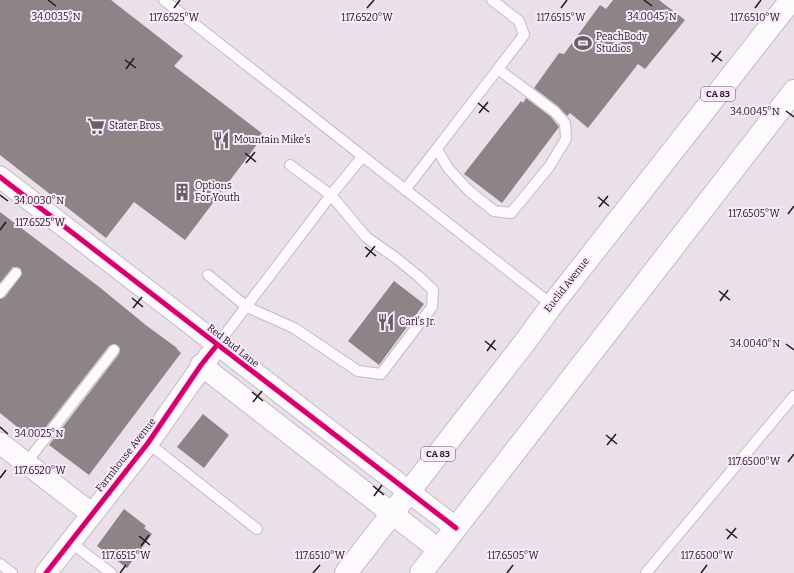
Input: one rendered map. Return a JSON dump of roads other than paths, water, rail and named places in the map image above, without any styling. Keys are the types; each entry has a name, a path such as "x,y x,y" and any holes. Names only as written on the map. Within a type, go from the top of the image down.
{"main road":[{"name":"Euclid Avenue","path":"346,573 552,305 791,0"},
{"path":"421,573 794,91"}],"street":[{"name":"Red Bud Lane","path":"0,177 456,528"},
{"name":"Farmhouse Avenue","path":"46,573 148,443 201,365 218,345"},
{"path":"201,365 439,550"},
{"path":"0,443 92,514"}],"lane":[{"path":"164,0 552,305"},
{"path":"405,190 524,35 519,21 492,0"},
{"path":"437,148 448,168 463,184 494,211 511,212 549,167 566,139 565,123 555,112 498,69"},
{"path":"218,345 331,195 363,156"},
{"path":"208,275 247,307 294,328 358,371 381,374 432,307 433,290 418,276 366,237 331,195 290,165"},
{"path":"0,293 16,273"},
{"path":"26,463 114,350"},
{"path":"646,573 794,396"},
{"path":"148,443 257,529"},
{"path":"70,542 111,573"},
{"path":"0,564 12,573"}],"place":[{"name":"PeachBody Studios","path":"583,43"},
{"name":"Stater Bros.","path":"96,126"},
{"name":"Mountain Mike's","path":"221,140"},
{"name":"Options For Youth","path":"182,192"},
{"name":"Carl's Jr.","path":"386,322"}]}
